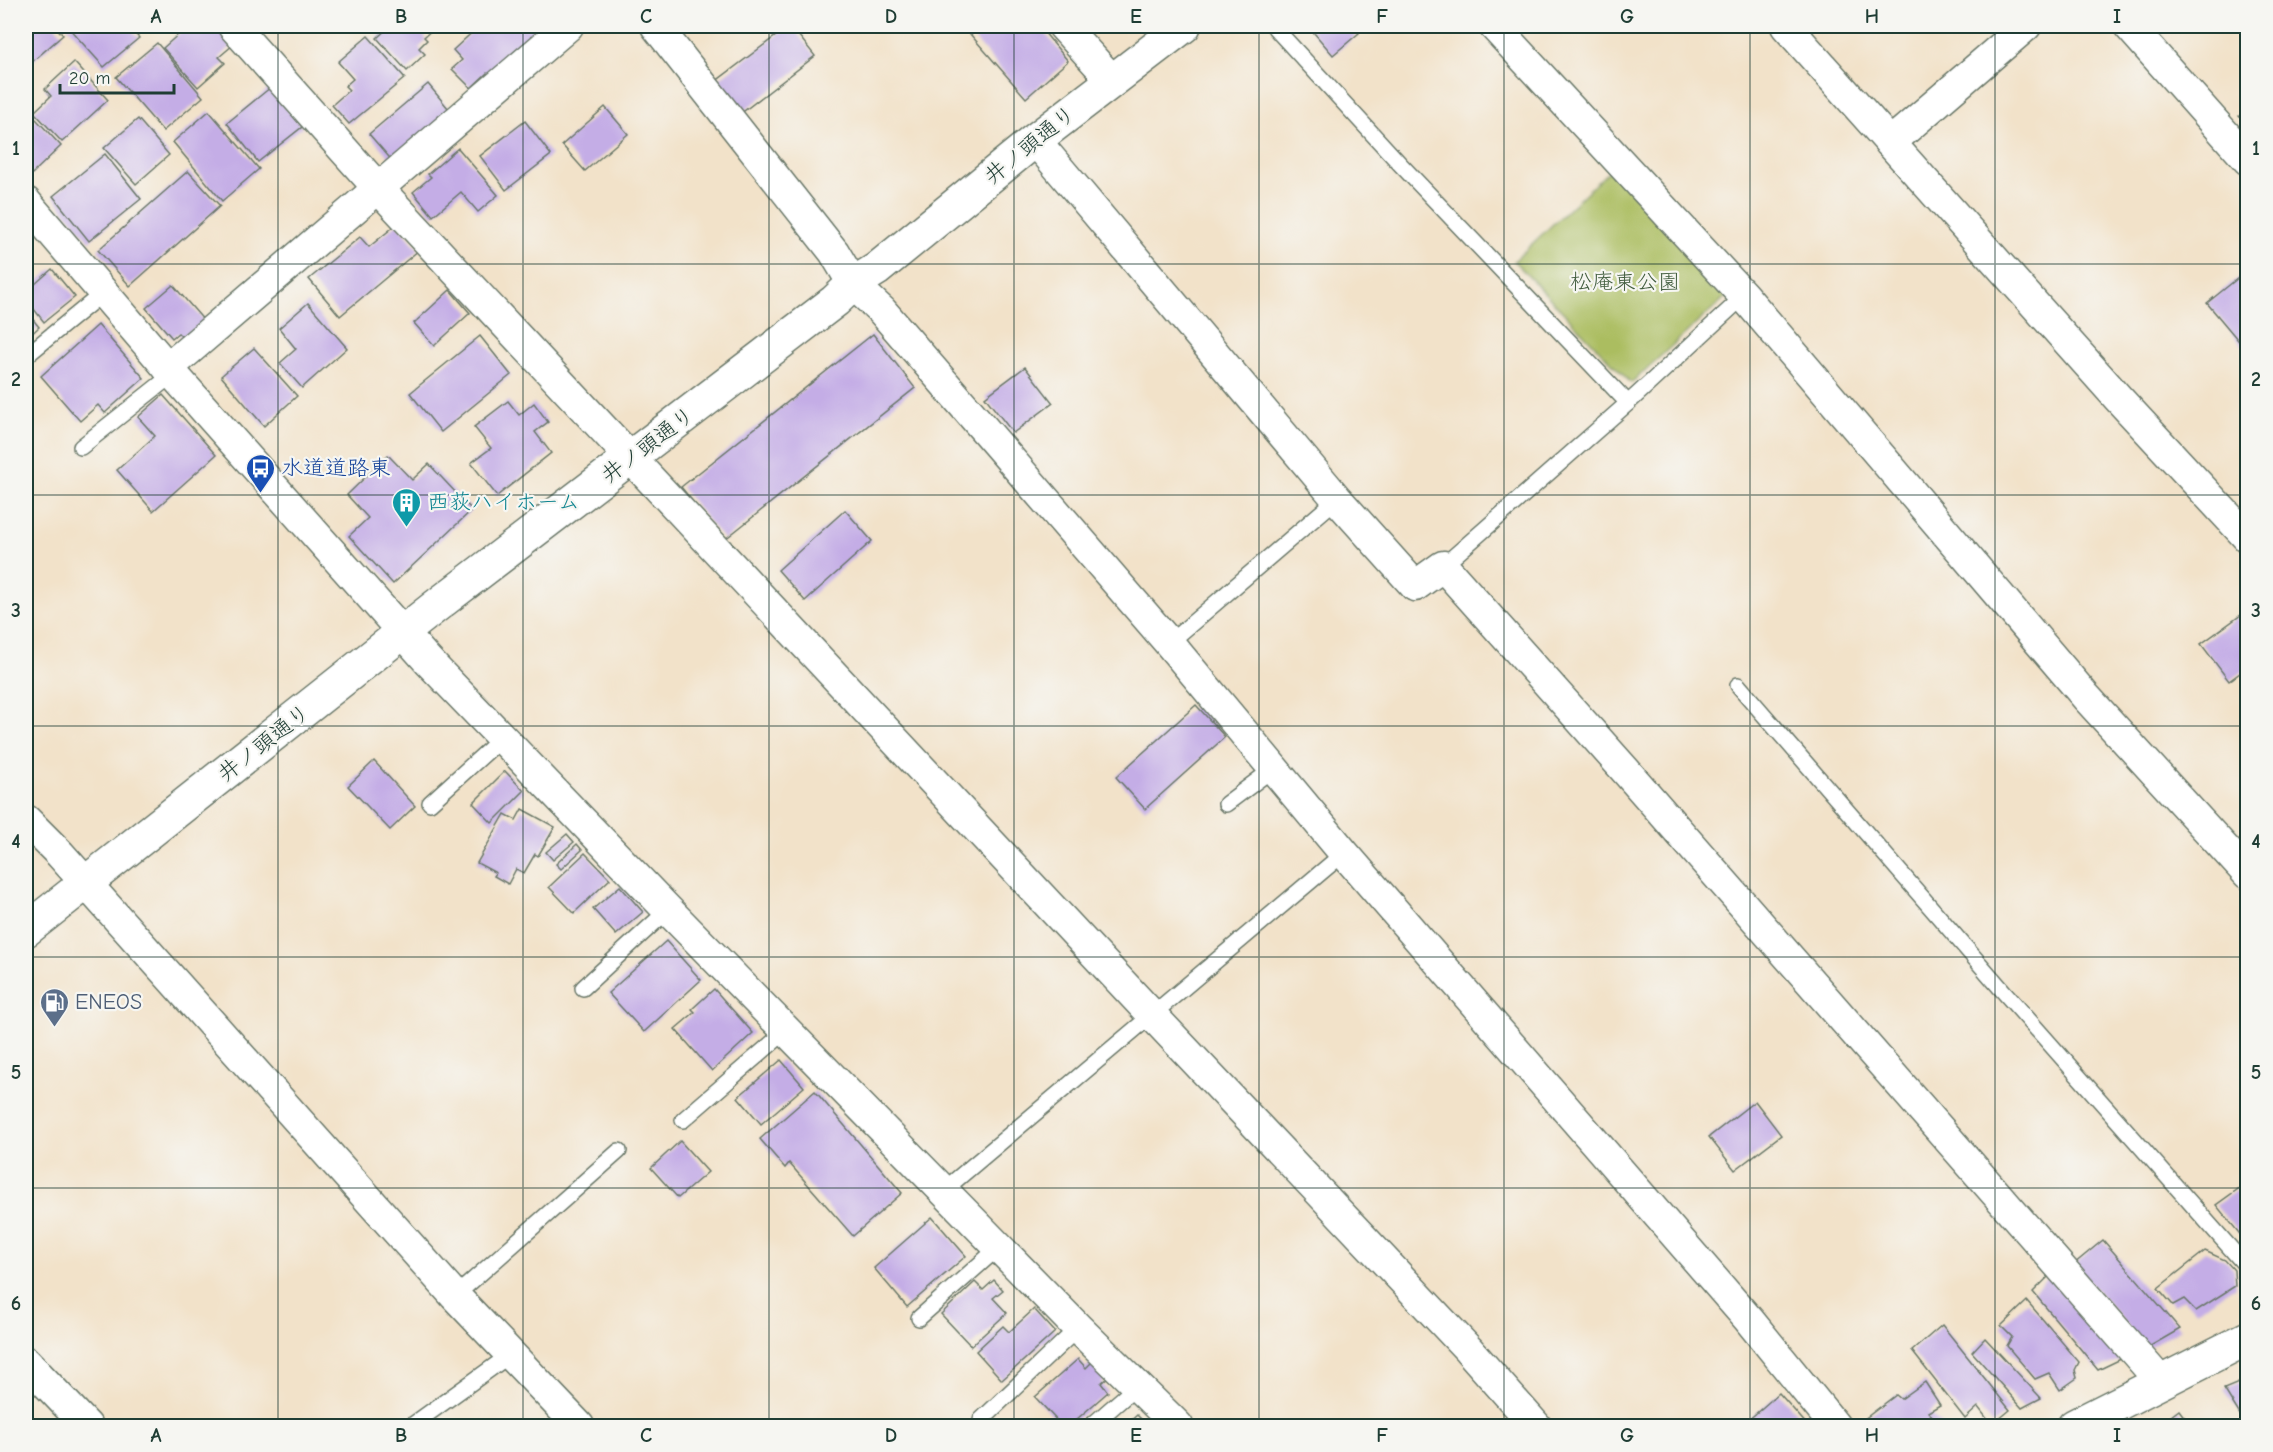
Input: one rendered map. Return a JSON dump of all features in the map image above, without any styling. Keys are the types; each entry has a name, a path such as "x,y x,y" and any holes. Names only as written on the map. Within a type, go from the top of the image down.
{"main road":[{"name":"井ノ頭通り","path":"26,930 404,632 835,301 853,284 877,269 1035,140 1184,26"},
{"path":"2074,1426 2247,1338"}],"street":[{"path":"233,26 378,188 1151,1014 1468,1349 1536,1426"},
{"path":"171,371 378,188 568,26"},
{"path":"656,26 834,252 853,284 882,310 1168,643 1344,853 1749,1320 1836,1426"},
{"path":"1064,26 1112,80"},
{"path":"1494,26 1744,296 2086,698 2247,874"},
{"path":"1786,26 2118,398 2247,538"},
{"path":"1890,143 2026,26"},
{"path":"2129,26 2247,160"},
{"path":"1035,140 1337,499 1414,586 1443,566 1633,779 2161,1382"},
{"path":"26,202 171,371 502,738 1078,1328 1178,1426"},
{"path":"26,820 60,854 455,1296 579,1426"},
{"path":"26,1362 87,1426"}],"lane":[{"path":"1275,28 1401,165 1628,403"},
{"path":"26,356 103,292"},
{"path":"1443,566 1628,403 1744,296"},
{"path":"81,447 171,371"},
{"path":"1168,643 1337,499"},
{"path":"1738,684 2004,992 2247,1268"},
{"path":"430,803 502,738"},
{"path":"1226,804 1274,768"},
{"path":"944,1190 1344,853"},
{"path":"583,988 668,910"},
{"path":"683,1120 787,1030"},
{"path":"455,1296 619,1151"},
{"path":"919,1318 999,1247"},
{"path":"981,1420 1078,1328"},
{"path":"411,1426 511,1354"},
{"path":"1091,1426 1137,1386"}],"green space":[{"name":"松庵東公園","path":"1611,169 1728,295 1631,383 1514,261"}],"building":[{"path":"26,26 55,26 63,35 26,67"},
{"path":"67,26 128,26 139,38 104,67"},
{"path":"215,26 233,45 219,57 225,63 198,87 163,48 181,32 177,27"},
{"path":"390,26 436,26 424,37 427,40 419,48 425,54 407,71 377,38"},
{"path":"479,26 535,26 541,32 492,78 487,73 471,88 452,69 462,60 453,50"},
{"path":"789,26 815,56 740,114 715,82"},
{"path":"963,26 1039,26 1068,61 1026,98"},
{"path":"1308,26 1352,26 1359,33 1333,55"},
{"path":"368,36 405,78 349,124 332,105 349,90 345,86 353,79 338,62"},
{"path":"157,43 203,97 163,131 116,77"},
{"path":"74,62 108,100 62,142 34,112 51,96 45,89"},
{"path":"428,84 453,114 395,164 369,134"},
{"path":"271,87 302,127 258,162 227,123"},
{"path":"605,107 628,134 585,171 562,145"},
{"path":"2248,108 2248,126 2239,116"},
{"path":"209,111 259,169 222,201 173,142"},
{"path":"36,119 61,146 32,174 26,167 26,125 28,127"},
{"path":"138,119 169,155 136,184 104,148"},
{"path":"525,121 551,155 506,190 480,156"},
{"path":"458,148 498,195 478,212 461,192 433,216 413,192 431,177 428,174"},
{"path":"105,154 141,199 89,241 53,196"},
{"path":"188,171 220,206 130,286 98,250"},
{"path":"397,224 419,250 340,316 309,279 360,237 369,247"},
{"path":"52,269 75,297 44,322 26,299 26,292"},
{"path":"2248,270 2248,352 2207,303"},
{"path":"173,285 206,323 182,337 178,333 172,338 146,308"},
{"path":"450,290 470,313 434,346 414,323"},
{"path":"308,303 347,348 302,388 280,363 296,349 279,328"},
{"path":"26,311 39,327 26,339"},
{"path":"98,325 144,378 105,413 98,405 80,421 41,376"},
{"path":"873,334 915,388 724,540 681,487"},
{"path":"480,336 511,375 441,432 410,393"},
{"path":"254,348 297,396 264,426 221,376"},
{"path":"1025,367 1053,403 1013,433 985,397"},
{"path":"163,395 216,455 153,511 117,470 155,436 138,417"},
{"path":"508,401 519,415 534,403 548,422 535,432 551,453 497,496 471,463 491,448 474,427"},
{"name":"西荻ハイホーム","path":"388,455 412,480 429,464 472,510 393,584 349,536 368,518 347,495"},
{"path":"845,510 872,541 805,601 778,570"},
{"path":"2248,610 2248,667 2229,681 2201,644"},
{"path":"1196,705 1225,737 1145,809 1116,777"},
{"path":"374,761 415,806 390,830 348,786"},
{"path":"505,771 524,791 492,823 473,803"},
{"path":"522,809 555,827 538,856 535,854 524,873 516,869 508,884 494,876 496,873 477,863 505,814 516,820"},
{"path":"567,834 574,842 553,860 546,852"},
{"path":"577,844 582,850 561,869 556,864"},
{"path":"585,853 610,879 574,913 549,887"},
{"path":"620,886 643,912 616,935 593,909"},
{"path":"666,941 701,980 644,1032 608,993"},
{"path":"714,989 753,1033 712,1071 675,1029 695,1012 692,1009"},
{"path":"781,1060 804,1087 761,1124 738,1097"},
{"path":"815,1091 902,1193 853,1236 789,1163 785,1168 760,1139"},
{"path":"1755,1101 1781,1135 1735,1170 1709,1137"},
{"path":"680,1141 708,1172 678,1198 651,1168"},
{"path":"2248,1182 2248,1244 2216,1205"},
{"path":"932,1217 966,1256 907,1307 874,1268"},
{"path":"2103,1240 2180,1329 2147,1348 2074,1264"},
{"path":"2205,1251 2225,1260 2234,1270 2235,1286 2196,1311 2184,1299 2173,1305 2158,1288"},
{"path":"2049,1276 2121,1359 2098,1370 2033,1292"},
{"path":"994,1280 1003,1290 993,1298 1007,1313 971,1346 941,1314 975,1282 983,1290"},
{"path":"2027,1301 2079,1362 2075,1370 2077,1378 2060,1390 2049,1373 2035,1379 2007,1346 2012,1337 2001,1326"},
{"path":"1034,1309 1055,1332 1002,1380 976,1351 1003,1326 1009,1332"},
{"path":"1942,1325 2010,1410 1992,1425 1978,1407 1965,1419 1912,1351"},
{"path":"1985,1338 2041,1398 2022,1408 1972,1352"},
{"path":"1078,1359 1086,1368 1094,1360 1109,1376 1101,1383 1108,1392 1069,1426 1062,1426 1035,1397"},
{"path":"2248,1379 2248,1426 2247,1426 2224,1389"},
{"path":"1925,1382 1940,1405 1928,1412 1943,1426 1862,1426 1859,1423 1896,1395 1901,1399"},
{"path":"1779,1393 1808,1426 1748,1426 1745,1423"},
{"path":"2179,1410 2191,1426 2158,1426"},
{"path":"1137,1415 1148,1426 1125,1426"}],"place":[{"name":"水道道路東","path":"260,494"},
{"name":"西荻ハイホーム","path":"406,528"},
{"name":"ENEOS","path":"54,1028"}]}
